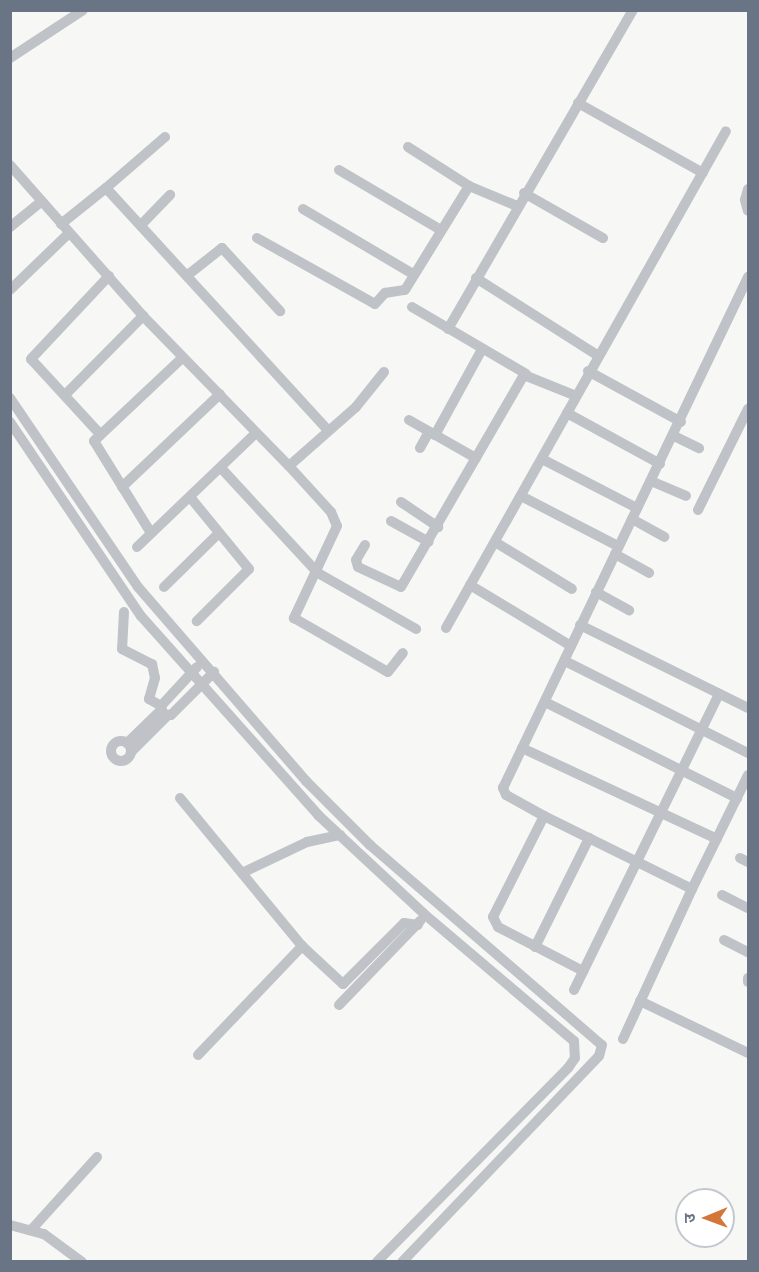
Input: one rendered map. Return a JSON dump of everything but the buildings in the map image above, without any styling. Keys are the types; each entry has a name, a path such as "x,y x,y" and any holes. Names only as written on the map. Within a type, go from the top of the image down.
{"street":[{"path":"11,57 83,10"},
{"path":"448,329 524,193 633,10"},
{"path":"578,103 703,173"},
{"path":"446,628 542,459 597,355 726,131"},
{"path":"61,224 165,138"},
{"path":"408,147 469,186 517,206"},
{"path":"10,165 144,316 289,466 336,519 318,573 294,618 388,672 403,653"},
{"path":"339,170 439,229"},
{"path":"258,238 371,305 385,293 403,292 439,229 469,186"},
{"path":"106,188 189,274 327,429"},
{"path":"748,189 745,200 748,211"},
{"path":"524,193 603,238"},
{"path":"141,225 170,195"},
{"path":"10,227 42,201"},
{"path":"303,209 413,274"},
{"path":"10,290 69,233"},
{"path":"189,274 222,249 280,311"},
{"path":"99,433 66,394 33,365 33,354 109,276"},
{"path":"692,889 543,816 504,792 522,748 580,625 681,422 748,277"},
{"path":"476,278 597,355"},
{"path":"412,307 526,374 574,396"},
{"path":"66,394 144,316"},
{"path":"420,448 432,434 482,349"},
{"path":"151,533 96,448 99,433 183,357"},
{"path":"588,371 681,422"},
{"path":"289,466 327,429 356,406 384,372"},
{"path":"365,545 356,565 398,588 438,527 526,374"},
{"path":"122,487 220,394"},
{"path":"10,398 138,586 328,805 434,901 598,1038 602,1046 599,1056 402,1262"},
{"path":"698,510 748,409"},
{"path":"567,413 660,464"},
{"path":"409,420 476,458"},
{"path":"10,422 127,596 318,814 423,913 557,1024 576,1048 568,1068 377,1262"},
{"path":"137,547 256,433"},
{"path":"674,436 699,448"},
{"path":"542,459 637,508"},
{"path":"221,468 318,573 416,629"},
{"path":"651,481 686,496"},
{"path":"521,496 616,550 649,573"},
{"path":"190,497 249,569 197,621"},
{"path":"401,502 438,527"},
{"path":"632,519 664,537"},
{"path":"392,521 429,542"},
{"path":"164,586 219,533"},
{"path":"495,542 572,589"},
{"path":"470,585 571,645"},
{"path":"596,592 629,610"},
{"path":"124,612 122,649 152,664 155,678 149,699 163,711"},
{"path":"580,625 748,708"},
{"path":"129,747 163,711 192,672 204,660"},
{"path":"565,661 748,753"},
{"path":"163,711 202,684 214,672"},
{"path":"574,990 719,694"},
{"path":"545,702 737,798"},
{"path":"522,748 717,839"},
{"path":"623,1039 692,889 748,775"},
{"path":"180,798 302,946 343,984 404,923 418,925"},
{"path":"318,814 328,805"},
{"path":"543,816 493,917 498,927 583,971"},
{"path":"242,873 308,842 340,835"},
{"path":"535,946 589,838"},
{"path":"722,895 748,908"},
{"path":"339,1005 418,925 423,913 434,901"},
{"path":"724,940 748,952"},
{"path":"198,1055 302,946"},
{"path":"640,1001 748,1053"},
{"path":"557,1024 564,1010"},
{"path":"32,1229 97,1157"},
{"path":"421,1218 432,1229"},
{"path":"10,1225 32,1229 82,1262"}]}
